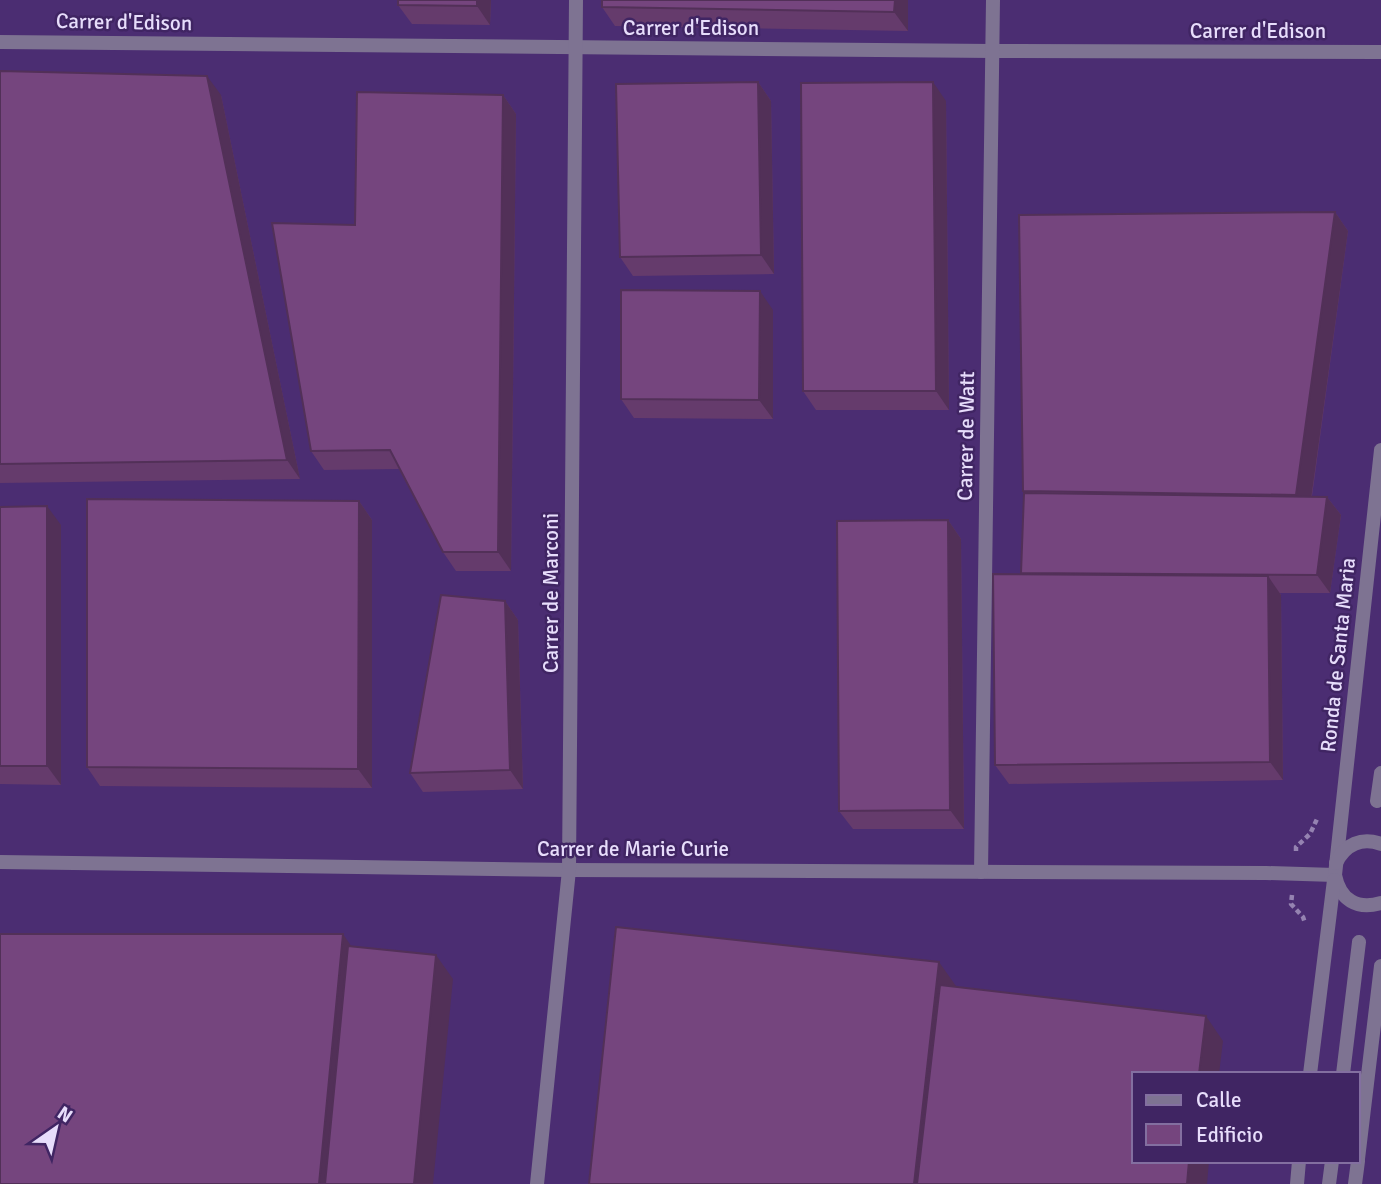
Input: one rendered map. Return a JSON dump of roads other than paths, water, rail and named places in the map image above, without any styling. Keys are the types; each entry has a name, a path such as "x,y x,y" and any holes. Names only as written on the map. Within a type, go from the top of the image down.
{"street":[{"name":"Carrer de Marconi","path":"537,1184 569,870 576,0"},
{"name":"Carrer de Watt","path":"981,872 993,0"},
{"name":"Carrer d'Edison","path":"0,42 1381,52"},
{"name":"Ronda de Santa Maria","path":"1310,1072 1381,450"},
{"path":"1377,801 1381,773"},
{"path":"1381,844 1366,841 1347,848 1340,855 1335,870 1337,886 1350,902 1371,906 1381,903"},
{"name":"Carrer de Marie Curie","path":"0,862 569,870 1266,873 1335,870"},
{"path":"1343,1072 1359,942"},
{"path":"1360,1143 1381,965"},
{"path":"1297,1184 1299,1163"},
{"path":"1329,1184 1332,1163"},
{"path":"1355,1184 1358,1163"}]}
